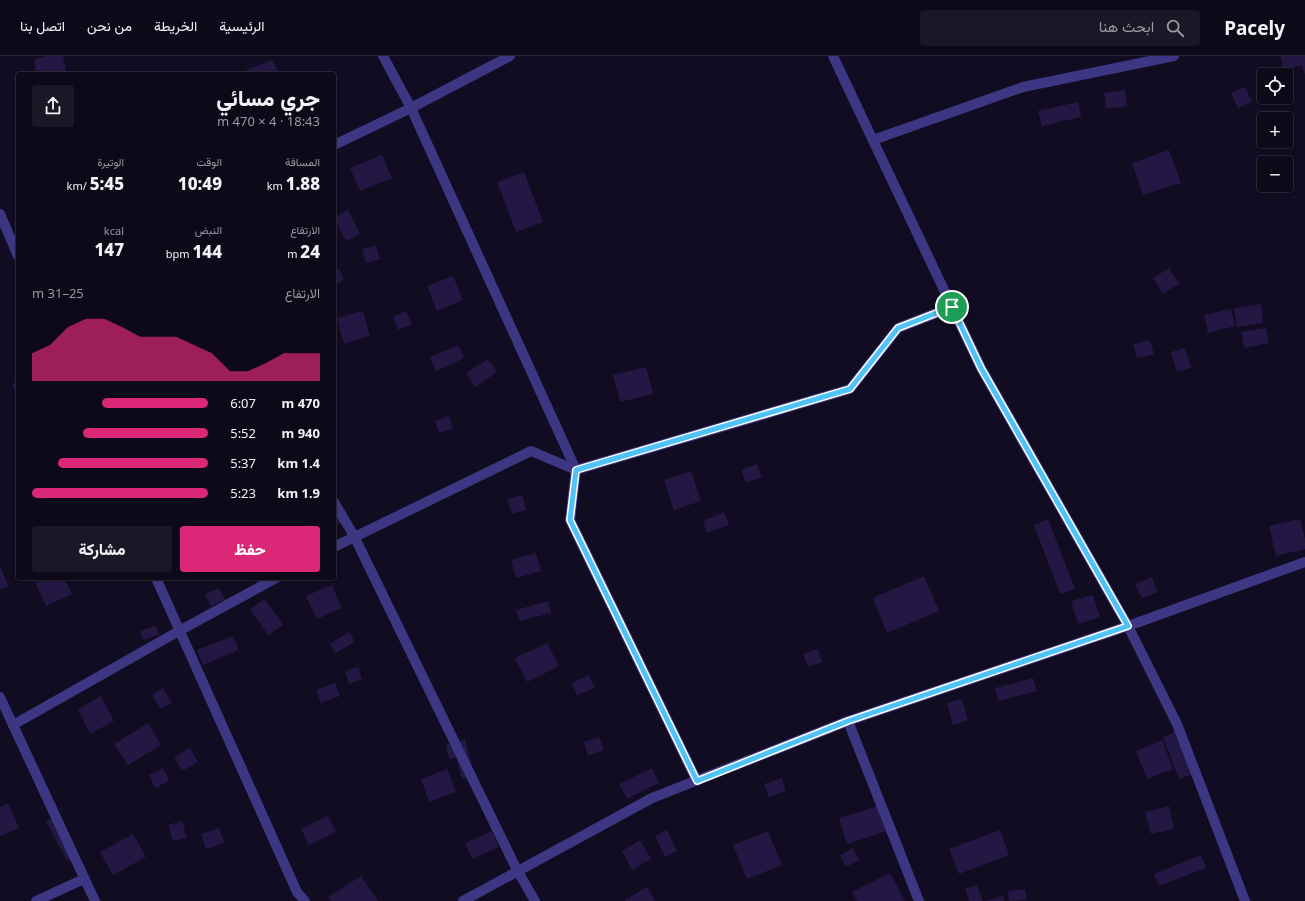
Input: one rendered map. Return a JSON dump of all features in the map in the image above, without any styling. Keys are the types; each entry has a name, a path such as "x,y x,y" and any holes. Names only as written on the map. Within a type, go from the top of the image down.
{"street":[{"path":"384,56 411,108 576,470 570,520 697,781"},
{"path":"336,144 411,108 510,56"},
{"path":"833,56 981,368 1128,626 1176,724 1246,901"},
{"path":"873,140 1023,87 1174,56"},
{"path":"0,214 16,251"},
{"path":"336,546 531,451 576,470 850,389 898,328 952,307"},
{"path":"336,505 354,536 518,870 535,901"},
{"path":"463,901 652,798 848,721 1128,626 1305,562"},
{"path":"157,580 297,892 305,901"},
{"path":"13,725 272,580"},
{"path":"0,697 94,901"},
{"path":"848,721 919,901"},
{"path":"36,901 84,879"}],"building":[{"path":"48,56 63,56 67,72 36,72 34,59"},
{"path":"1280,56 1305,56 1305,75 1302,65 1291,68 1283,68"},
{"path":"273,60 278,72 246,72 246,70"},
{"path":"1245,87 1252,102 1238,108 1231,93"},
{"path":"1125,90 1127,106 1106,109 1104,93"},
{"path":"1078,102 1081,117 1042,126 1038,111"},
{"path":"1169,150 1181,183 1143,195 1132,163"},
{"path":"382,155 392,178 360,191 350,168"},
{"path":"524,172 543,222 516,232 497,182"},
{"path":"348,210 360,234 346,241 336,222 336,217"},
{"path":"376,245 380,259 366,263 362,249"},
{"path":"1169,268 1179,284 1163,294 1153,278"},
{"path":"339,269 344,280 336,284 336,270"},
{"path":"453,276 463,300 437,311 427,286"},
{"path":"1261,304 1263,323 1237,327 1234,308"},
{"path":"1231,309 1235,326 1208,333 1204,315"},
{"path":"363,311 370,336 344,344 337,318"},
{"path":"406,311 412,324 398,330 393,317"},
{"path":"1266,328 1269,343 1244,348 1241,332"},
{"path":"1150,340 1154,354 1137,358 1133,344"},
{"path":"458,345 464,358 436,371 430,357"},
{"path":"1185,348 1191,368 1177,372 1171,352"},
{"path":"488,359 497,372 475,387 466,373"},
{"path":"646,367 653,394 620,402 613,375"},
{"path":"16,383 16,397 12,384"},
{"path":"449,416 453,429 439,433 435,421"},
{"path":"757,464 762,477 746,483 741,470"},
{"path":"691,471 701,501 674,510 664,480"},
{"path":"522,495 526,510 512,514 507,499"},
{"path":"336,512 342,522 336,525"},
{"path":"724,512 729,525 707,533 703,521"},
{"path":"1048,519 1075,589 1060,594 1034,525"},
{"path":"1300,519 1305,539 1305,549 1276,556 1269,526"},
{"path":"536,553 541,571 516,578 511,560"},
{"path":"0,565 8,586 0,589"},
{"path":"924,576 939,611 887,633 873,598"},
{"path":"1152,577 1158,592 1142,598 1135,584"},
{"path":"34,580 65,580 72,594 46,606"},
{"path":"332,585 342,608 317,619 306,596"},
{"path":"219,588 225,600 211,606 205,594"},
{"path":"1093,595 1100,617 1078,624 1071,601"},
{"path":"265,599 283,625 268,635 250,609"},
{"path":"548,601 551,613 520,621 516,610"},
{"path":"156,626 159,635 143,640 140,631"},
{"path":"349,632 355,642 335,653 330,644"},
{"path":"233,636 239,650 203,665 197,650"},
{"path":"547,643 559,666 527,682 515,658"},
{"path":"818,649 822,662 808,667 803,654"},
{"path":"358,667 362,679 349,684 345,671"},
{"path":"589,675 595,688 577,695 571,683"},
{"path":"1033,678 1037,691 998,701 995,688"},
{"path":"335,683 340,696 321,703 316,690"},
{"path":"163,688 172,703 161,709 152,695"},
{"path":"101,696 114,721 90,734 78,709"},
{"path":"962,699 968,720 953,725 947,703"},
{"path":"148,723 161,745 128,765 114,744"},
{"path":"1176,731 1193,774 1179,779 1163,737"},
{"path":"599,737 604,750 588,756 584,742"},
{"path":"465,739 474,775 462,779 456,757 449,759 446,745"},
{"path":"1162,740 1173,769 1147,779 1136,751"},
{"path":"190,748 198,762 182,771 174,757"},
{"path":"163,768 169,781 155,788 149,775"},
{"path":"652,768 659,783 627,799 619,784"},
{"path":"447,769 456,792 429,802 421,779"},
{"path":"782,778 786,791 769,797 764,784"},
{"path":"8,803 19,828 0,836 0,807"},
{"path":"878,806 886,831 847,844 839,818"},
{"path":"1169,806 1174,829 1151,834 1145,812"},
{"path":"57,816 78,856 67,861 46,821"},
{"path":"328,816 336,832 309,845 301,829"},
{"path":"182,821 187,838 173,841 168,825"},
{"path":"219,828 224,843 206,849 201,834"},
{"path":"667,830 677,851 665,857 655,836"},
{"path":"1000,830 1009,855 959,874 949,849"},
{"path":"492,831 499,847 472,859 465,843"},
{"path":"768,831 782,865 747,879 733,845"},
{"path":"133,834 146,857 113,875 100,852"},
{"path":"640,840 651,859 632,870 622,851"},
{"path":"853,848 859,860 846,867 840,855"},
{"path":"1201,855 1206,868 1159,886 1154,874"},
{"path":"890,873 905,901 857,901 852,892"},
{"path":"361,876 378,901 331,901 328,897"},
{"path":"977,885 983,901 969,901 965,889"},
{"path":"647,887 655,901 625,900"},
{"path":"1025,889 1027,900 1009,901 1008,891"},
{"path":"1003,896 1004,901 986,901"}],"route":[{"path":"952,307 981,368 1128,626 848,721 697,781 570,520 576,470 850,389 898,328 952,307"}]}
